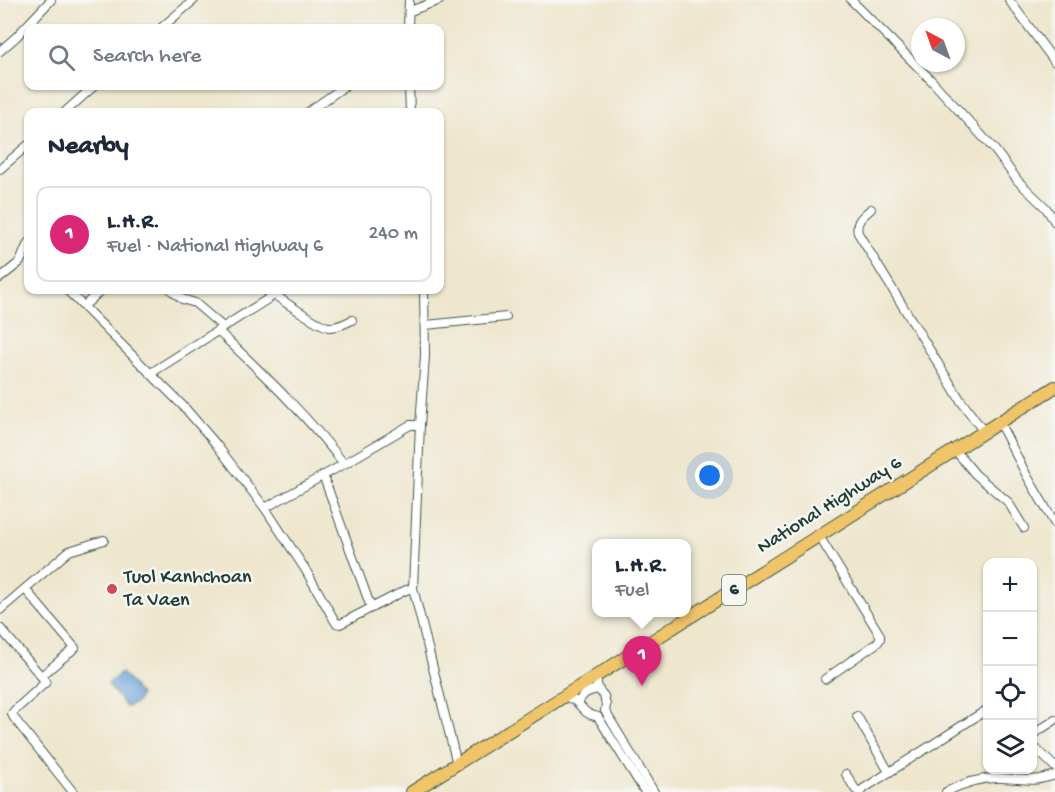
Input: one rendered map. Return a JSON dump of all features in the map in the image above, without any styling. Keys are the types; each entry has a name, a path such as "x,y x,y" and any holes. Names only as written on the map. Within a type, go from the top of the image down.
{"highway":[{"name":"National Highway 6","path":"412,792 565,696 597,683 819,536 1055,387"}],"street":[{"path":"28,24 51,0"},
{"path":"166,24 194,0"},
{"path":"408,24 409,0"},
{"path":"410,11 440,0"},
{"path":"1009,0 1055,62"},
{"path":"854,1 994,149 1018,181 1046,208 1055,222"},
{"path":"0,51 24,29"},
{"path":"69,108 90,90"},
{"path":"314,108 339,90"},
{"path":"409,90 411,108"},
{"path":"0,169 24,148"},
{"path":"871,209 857,224 858,233 961,400 984,432"},
{"path":"0,278 24,259"},
{"path":"71,294 185,408 215,443 265,508 305,569 336,623 340,624 413,588"},
{"path":"84,306 97,294"},
{"path":"176,294 182,299 195,303 278,388 326,440 344,464"},
{"path":"151,373 271,294"},
{"path":"279,294 326,327 335,327 352,320"},
{"path":"424,294 425,356 413,588 457,764"},
{"path":"426,325 506,317"},
{"path":"999,422 1055,524"},
{"path":"265,508 410,424 420,425"},
{"path":"955,450 975,474 1008,502 1024,528"},
{"path":"323,475 369,602 374,607"},
{"path":"819,536 880,635 878,643 825,680"},
{"path":"0,610 69,551 104,540"},
{"path":"25,589 75,648 41,676"},
{"path":"0,628 46,682 12,714 73,792"},
{"path":"578,703 581,696 597,683 604,696 605,711 654,792"},
{"path":"565,696 578,703 589,715 597,717 645,792"},
{"path":"846,774 855,789 860,792 983,712"},
{"path":"857,716 889,772"},
{"path":"1037,732 1055,720"},
{"path":"1037,751 1055,767"},
{"path":"946,792 967,782 984,779 1028,781 1055,775"}],"water":[{"path":"121,673 140,695 136,703 126,707 108,684"}],"place":[{"name":"Tuol Kanhchoan Ta Vaen","path":"112,589"},
{"name":"L.H.R.","path":"642,686"}]}
